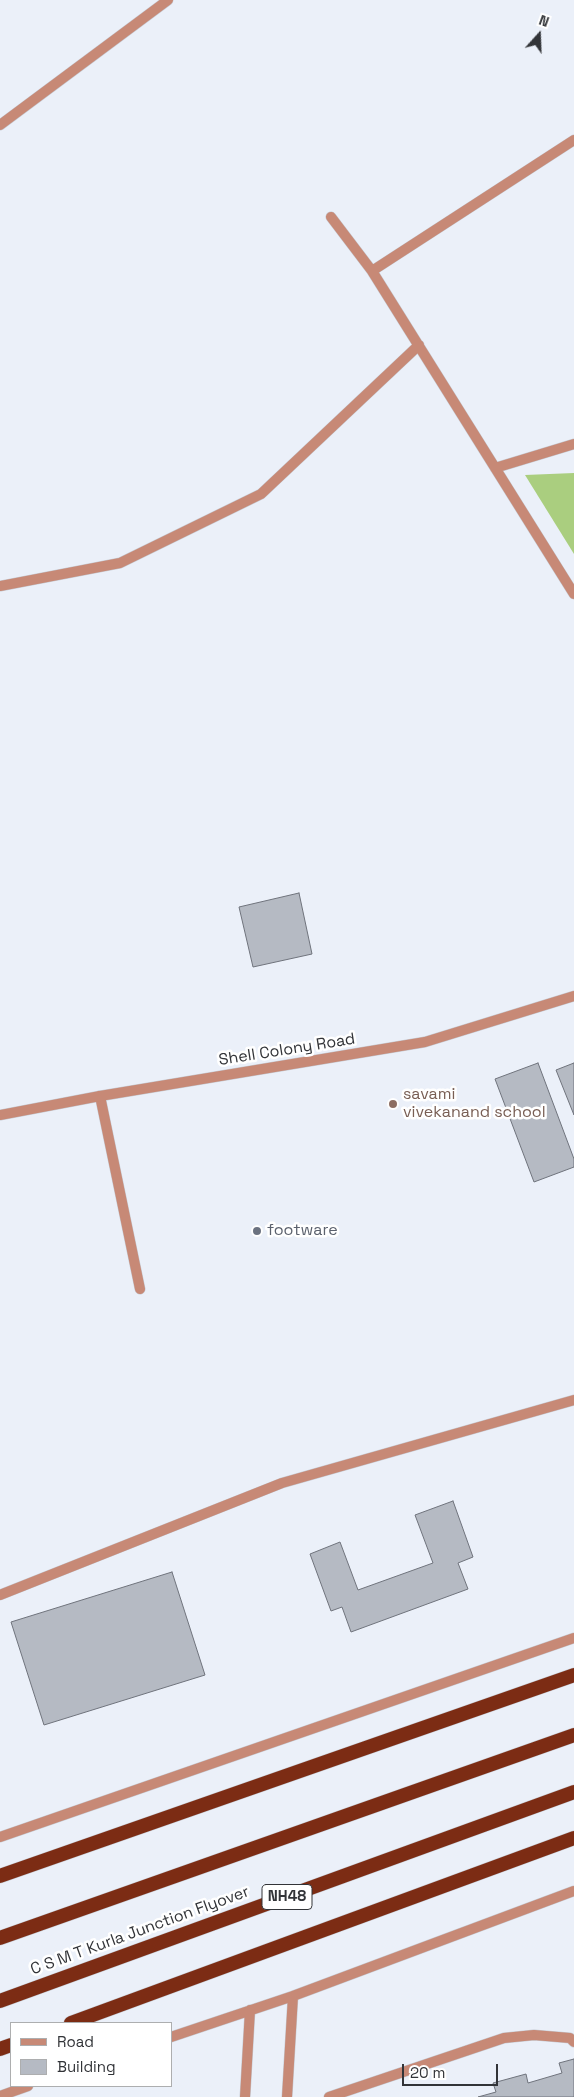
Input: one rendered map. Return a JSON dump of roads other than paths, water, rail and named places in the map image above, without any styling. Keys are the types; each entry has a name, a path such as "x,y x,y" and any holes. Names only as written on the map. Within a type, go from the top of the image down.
{"highway":[{"path":"0,1876 574,1675"},
{"path":"0,1938 574,1735"},
{"name":"C S M T Kurla Junction Flyover","path":"0,2001 574,1792"},
{"path":"73,2022 574,1838"}],"street":[{"path":"0,125 168,0"},
{"path":"372,271 574,140"},
{"path":"331,217 372,271 574,594"},
{"path":"0,586 120,563 261,494 419,345"},
{"path":"495,468 574,444"},
{"name":"Shell Colony Road","path":"0,1115 100,1096 425,1042 574,996"},
{"path":"100,1096 140,1290"},
{"path":"0,1595 282,1483 574,1400"},
{"path":"0,1837 574,1638"},
{"path":"172,2037 293,1996 574,1891"},
{"path":"287,2097 293,1996"},
{"path":"245,2097 250,2010"},
{"path":"330,2097 504,2038 534,2034 570,2038 574,2042"},
{"path":"0,2096 25,2087"}],"place":[{"name":"savami vivekanand school","path":"393,1104"},
{"name":"footware","path":"257,1231"}]}
